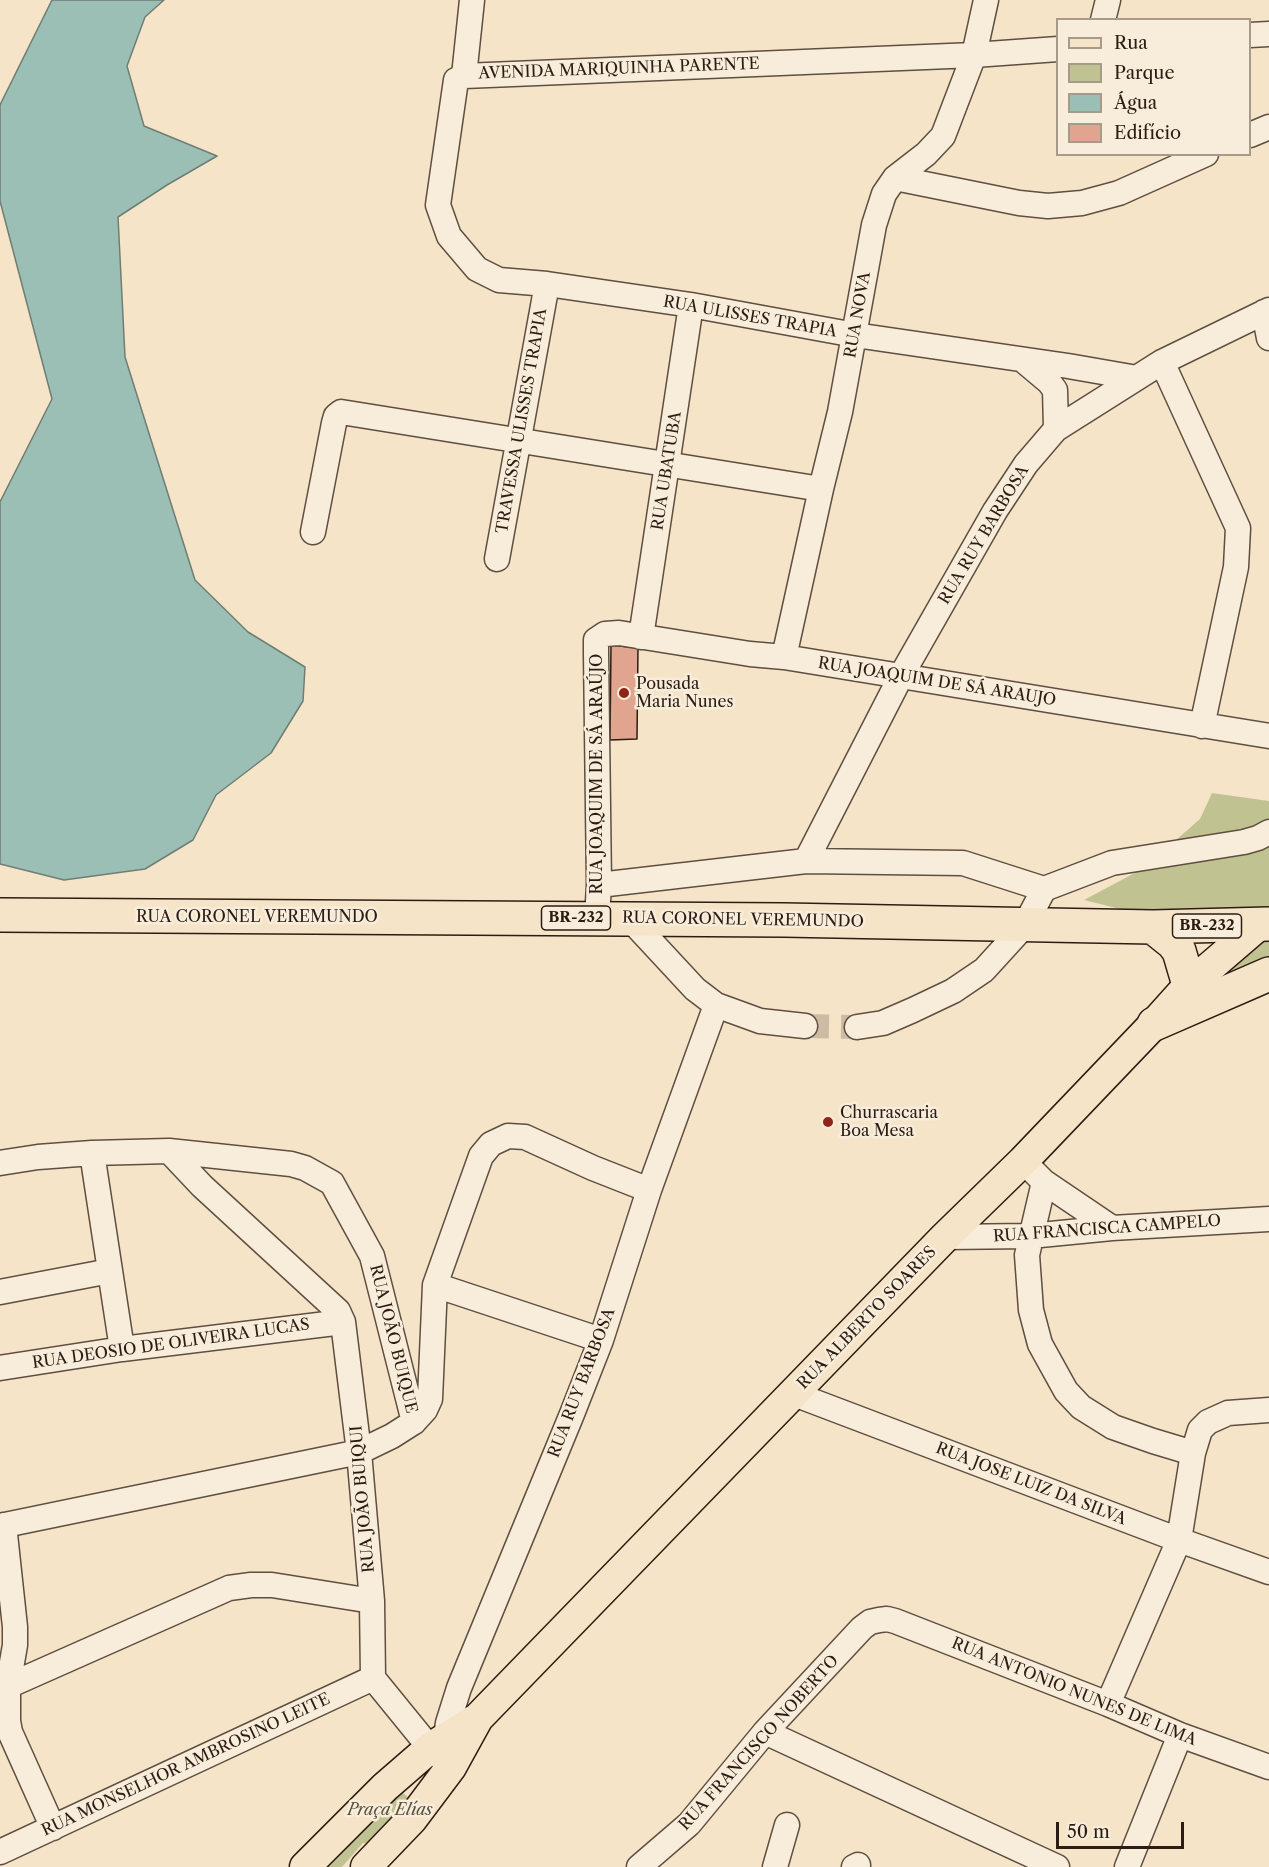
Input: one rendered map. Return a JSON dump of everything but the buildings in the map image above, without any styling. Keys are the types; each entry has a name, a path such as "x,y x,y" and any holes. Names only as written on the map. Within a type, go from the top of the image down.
{"highway":[{"name":"RUA CORONEL VEREMUNDO","path":"0,915 597,918 1153,927 1265,924"},
{"path":"1153,927 1173,943 1179,951 1189,985"},
{"path":"1154,1024 1269,974"}],"main road":[{"name":"RUA ALBERTO SOARES","path":"366,1867 412,1819 447,1751 478,1718 945,1237 1034,1171 1154,1024 1189,985 1265,924"},
{"name":"RUA ALBERTO SOARES","path":"306,1867 385,1787 447,1751"}],"street":[{"path":"464,76 472,0"},
{"name":"RUA NOVA","path":"784,657 840,412 874,225 884,194 895,178 926,154 943,136 974,55 986,0"},
{"path":"1103,18 1108,0"},
{"path":"1251,35 1269,34"},
{"name":"AVENIDA MARIQUINHA PARENTE","path":"547,284 499,280 477,269 448,236 438,205 456,80 464,76 974,55 1056,49"},
{"path":"1251,135 1269,127"},
{"path":"895,178 1019,203 1048,206 1082,203 1119,193 1202,156"},
{"name":"RUA ULISSES TRAPIA","path":"547,284 692,305 855,335 1137,378"},
{"name":"TRAVESSA ULISSES TRAPIA","path":"497,558 547,284"},
{"name":"RUA UBATUBA","path":"641,637 692,305"},
{"path":"1267,311 1269,338"},
{"name":"RUA RUY BARBOSA","path":"806,861 901,676 995,511 1026,464 1056,429 1162,362 1267,311"},
{"path":"1024,361 1055,390 1056,429"},
{"path":"1162,362 1238,528 1236,567 1202,726"},
{"path":"313,532 334,423 340,412 821,489"},
{"name":"RUA JOAQUIM DE SÁ ARAUJO","path":"605,634 619,633 784,657 1269,736"},
{"name":"RUA JOAQUIM DE SÁ ARAÚJO","path":"597,918 599,885 596,653 597,640 605,634"},
{"path":"599,885 806,861 963,863 1044,889 1112,863 1244,842 1258,838 1269,831"},
{"path":"857,1027 883,1023 952,992 984,970 1025,925 1044,889"},
{"path":"630,919 694,989 716,1005 760,1021 805,1026"},
{"name":"RUA RUY BARBOSA","path":"447,1751 448,1723 459,1688 601,1340 649,1190 716,1005"},
{"path":"53,1828 10,1732 8,1686 15,1645 15,1627 2,1525 359,1452 414,1422 425,1410 430,1399 435,1285 482,1156 491,1144 508,1136 525,1137 649,1190"},
{"path":"169,1151 202,1186 338,1311 343,1322"},
{"name":"RUA JOÃO BUIQUE","path":"0,1163 38,1157 92,1153 169,1151 291,1164 305,1168 332,1183 372,1256 414,1422"},
{"path":"92,1153 122,1349"},
{"path":"1034,1171 1112,1228"},
{"path":"1034,1171 1027,1255 1031,1310 1040,1344 1066,1391 1081,1407 1113,1427 1193,1453"},
{"name":"RUA FRANCISCA CAMPELO","path":"945,1237 1030,1236 1112,1228 1269,1219"},
{"path":"0,1292 111,1271"},
{"path":"435,1285 601,1340"},
{"name":"RUA DEOSIO DE OLIVEIRA LUCAS","path":"0,1368 122,1349 343,1322"},
{"name":"RUA JOÃO BUIQUI","path":"343,1322 359,1452 372,1601 373,1678"},
{"name":"RUA JOSE LUIZ DA SILVA","path":"794,1394 1269,1572"},
{"path":"1108,1704 1179,1540 1193,1453 1200,1430 1208,1422 1228,1413 1269,1410"},
{"path":"8,1686 229,1588 272,1585 372,1601"},
{"name":"RUA ANTONIO NUNES DE LIMA","path":"879,1620 895,1621 1108,1704 1180,1735 1269,1767"},
{"name":"RUA FRANCISCO NOBERTO","path":"639,1867 689,1824 765,1732 862,1628 870,1622 879,1620"},
{"path":"373,1678 447,1751"},
{"name":"RUA MONSELHOR AMBROSINO LEITE","path":"0,1852 373,1678"},
{"path":"765,1732 1057,1867"},
{"path":"1127,1867 1180,1735"},
{"path":"775,1867 787,1825"}],"green space":[{"path":"1212,793 1269,801 1269,907 1124,910 1084,900 1144,868 1200,819"},
{"path":"1269,931 1269,961 1169,1009"},
{"name":"Praça Elías","path":"394,1792 403,1793 410,1799 376,1845 363,1843 342,1867 314,1867"}],"water":[{"path":"52,0 164,0 145,17 127,66 144,126 217,156 118,217 125,357 195,580 248,632 305,667 303,701 271,753 216,795 193,840 145,869 64,880 0,864 0,502 52,399 0,201 0,105"}],"tunnel":[{"path":"805,1026 857,1027"}],"place":[{"name":"Pousada Maria Nunes","path":"624,693"},
{"name":"Churrascaria Boa Mesa","path":"828,1122"}]}
